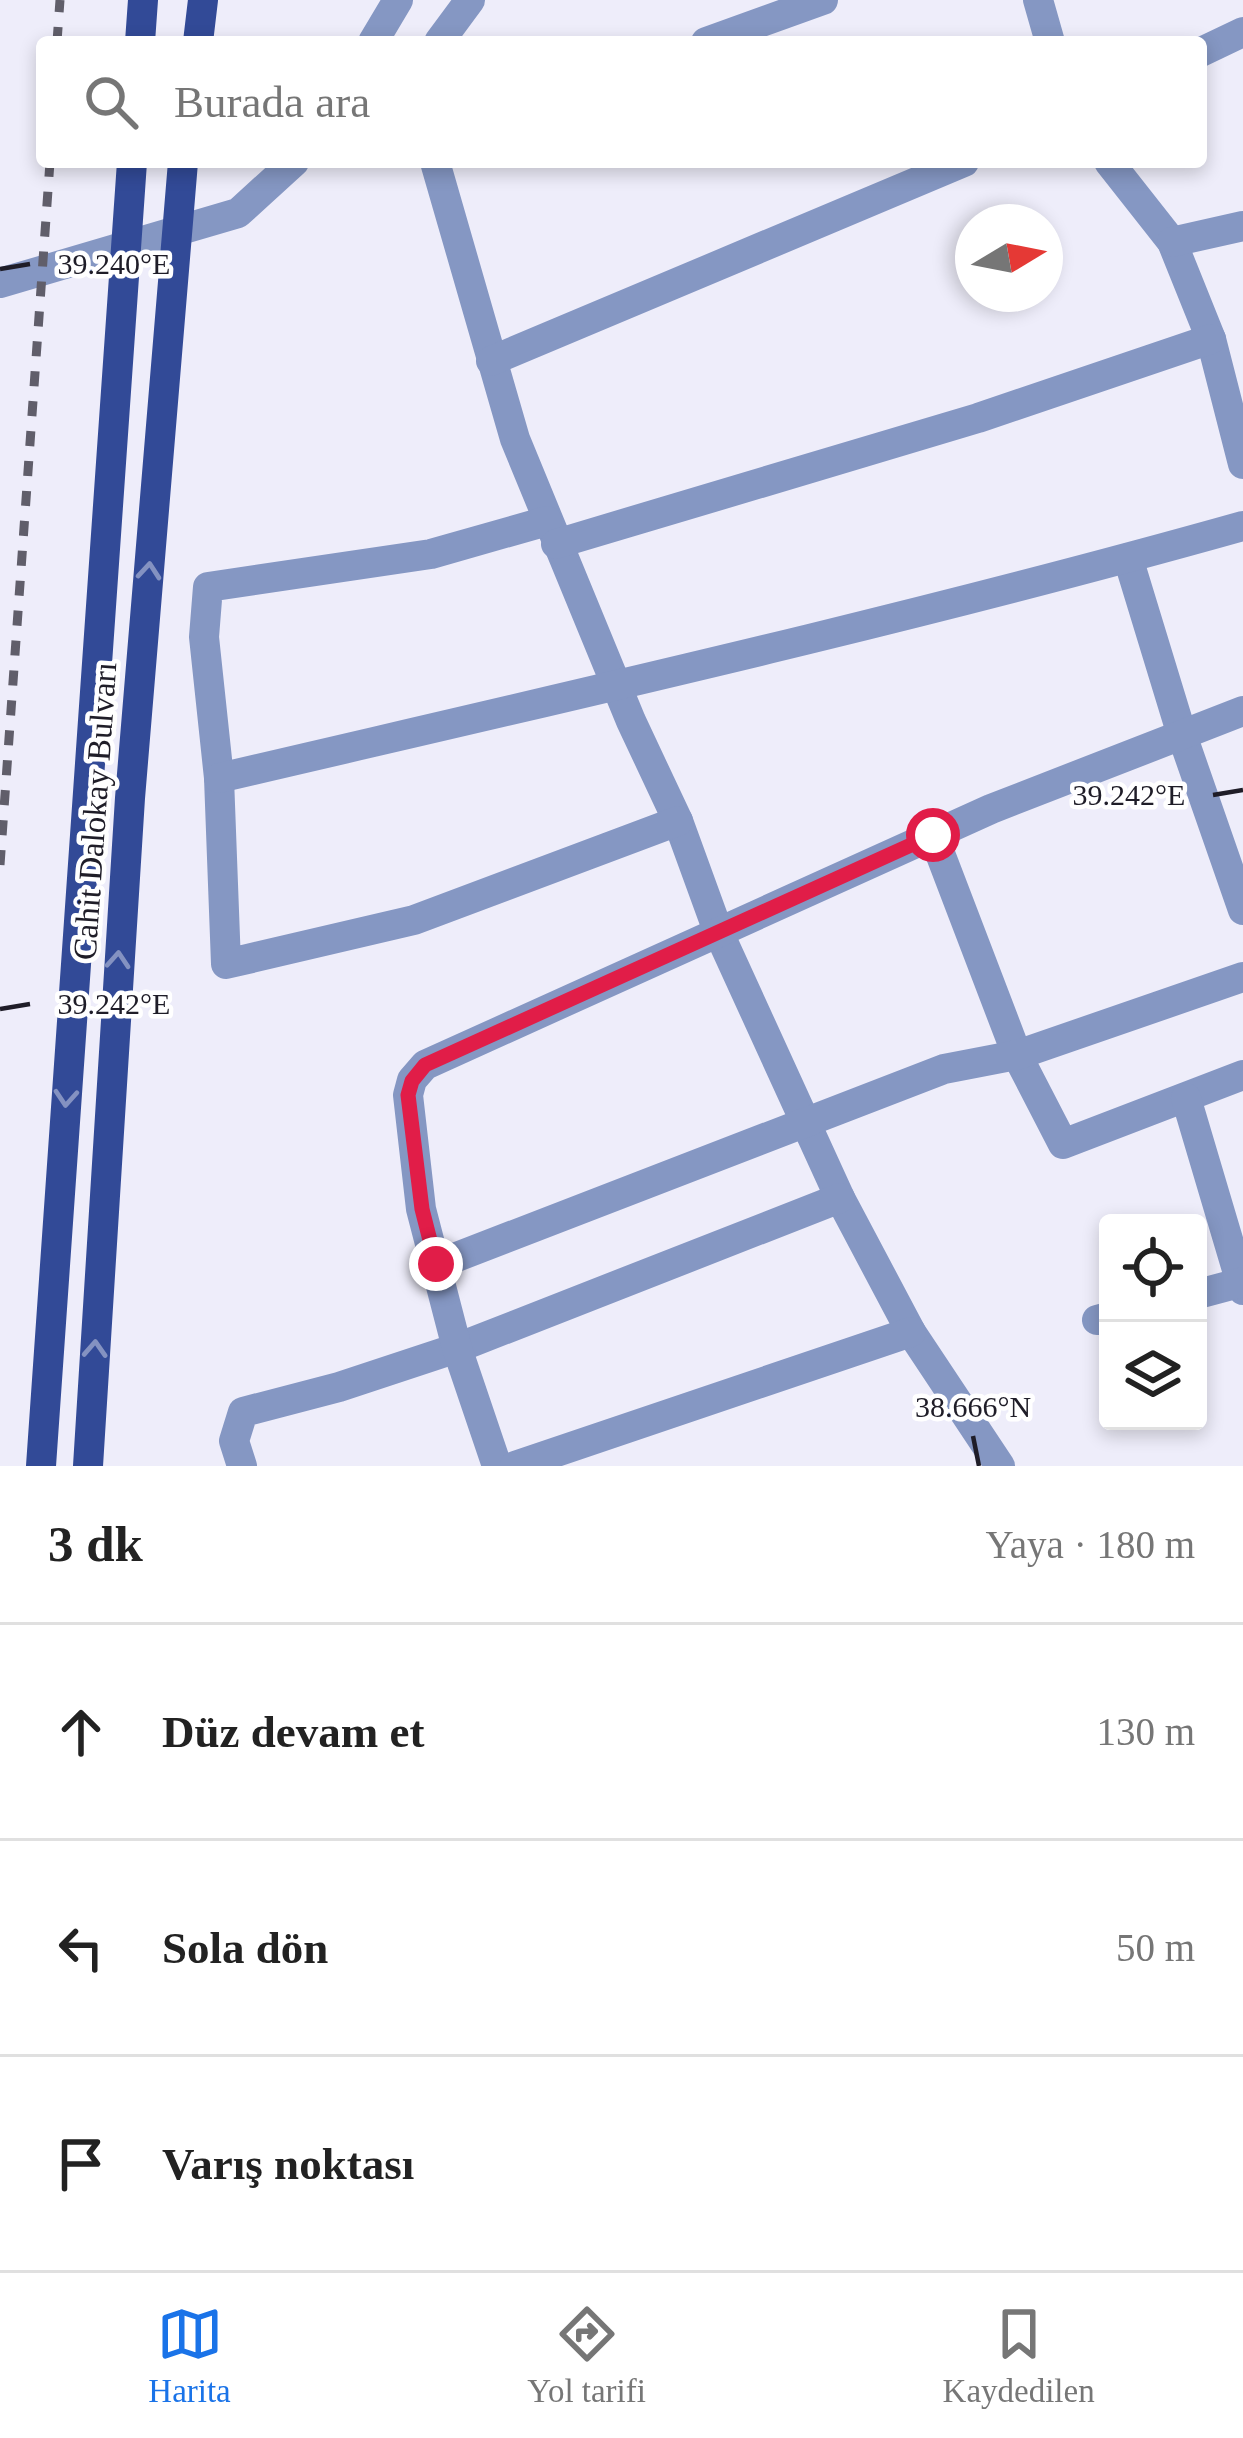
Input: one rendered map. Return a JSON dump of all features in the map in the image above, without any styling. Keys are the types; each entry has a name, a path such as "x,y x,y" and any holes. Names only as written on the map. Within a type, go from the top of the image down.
{"main road":[{"path":"140,36 143,0"},
{"path":"198,36 203,0"},
{"name":"Cahit Dalokay Bulvarı","path":"41,1466 132,168"},
{"name":"Cahit Dalokay Bulvarı","path":"88,1466 125,866 181,172"}],"street":[{"path":"377,36 398,0"},
{"path":"443,36 470,0"},
{"path":"723,36 823,0"},
{"path":"1038,0 1048,36"},
{"path":"1207,49 1243,32"},
{"path":"0,283 238,213 287,168"},
{"path":"437,168 491,362 552,533 678,820 718,932 840,1198 911,1333 993,1463"},
{"path":"491,362 950,168"},
{"path":"1114,168 1172,242 1211,339 1243,464"},
{"path":"1172,242 1243,226"},
{"path":"678,820 413,920 226,964 219,778 205,637 208,587 552,533 978,418 1211,339"},
{"path":"219,778 616,685 1128,559 1243,526"},
{"path":"1128,559 1243,910"},
{"path":"496,1466 457,1348 422,1209 408,1095 425,1065 933,835 1243,711"},
{"path":"933,835 1017,1055 1064,1144 1243,1076"},
{"path":"436,1264 944,1069 1017,1055 1243,977"},
{"path":"1186,1098 1242,1285 1207,1292"},
{"path":"242,1466 234,1442 243,1412 339,1388 457,1348 840,1198"},
{"path":"515,1466 911,1333"}],"railway":[{"path":"57,36 60,0"},
{"path":"0,865 50,168"}],"route":[{"path":"436,1264 422,1209 408,1095 425,1065 933,835"}]}
